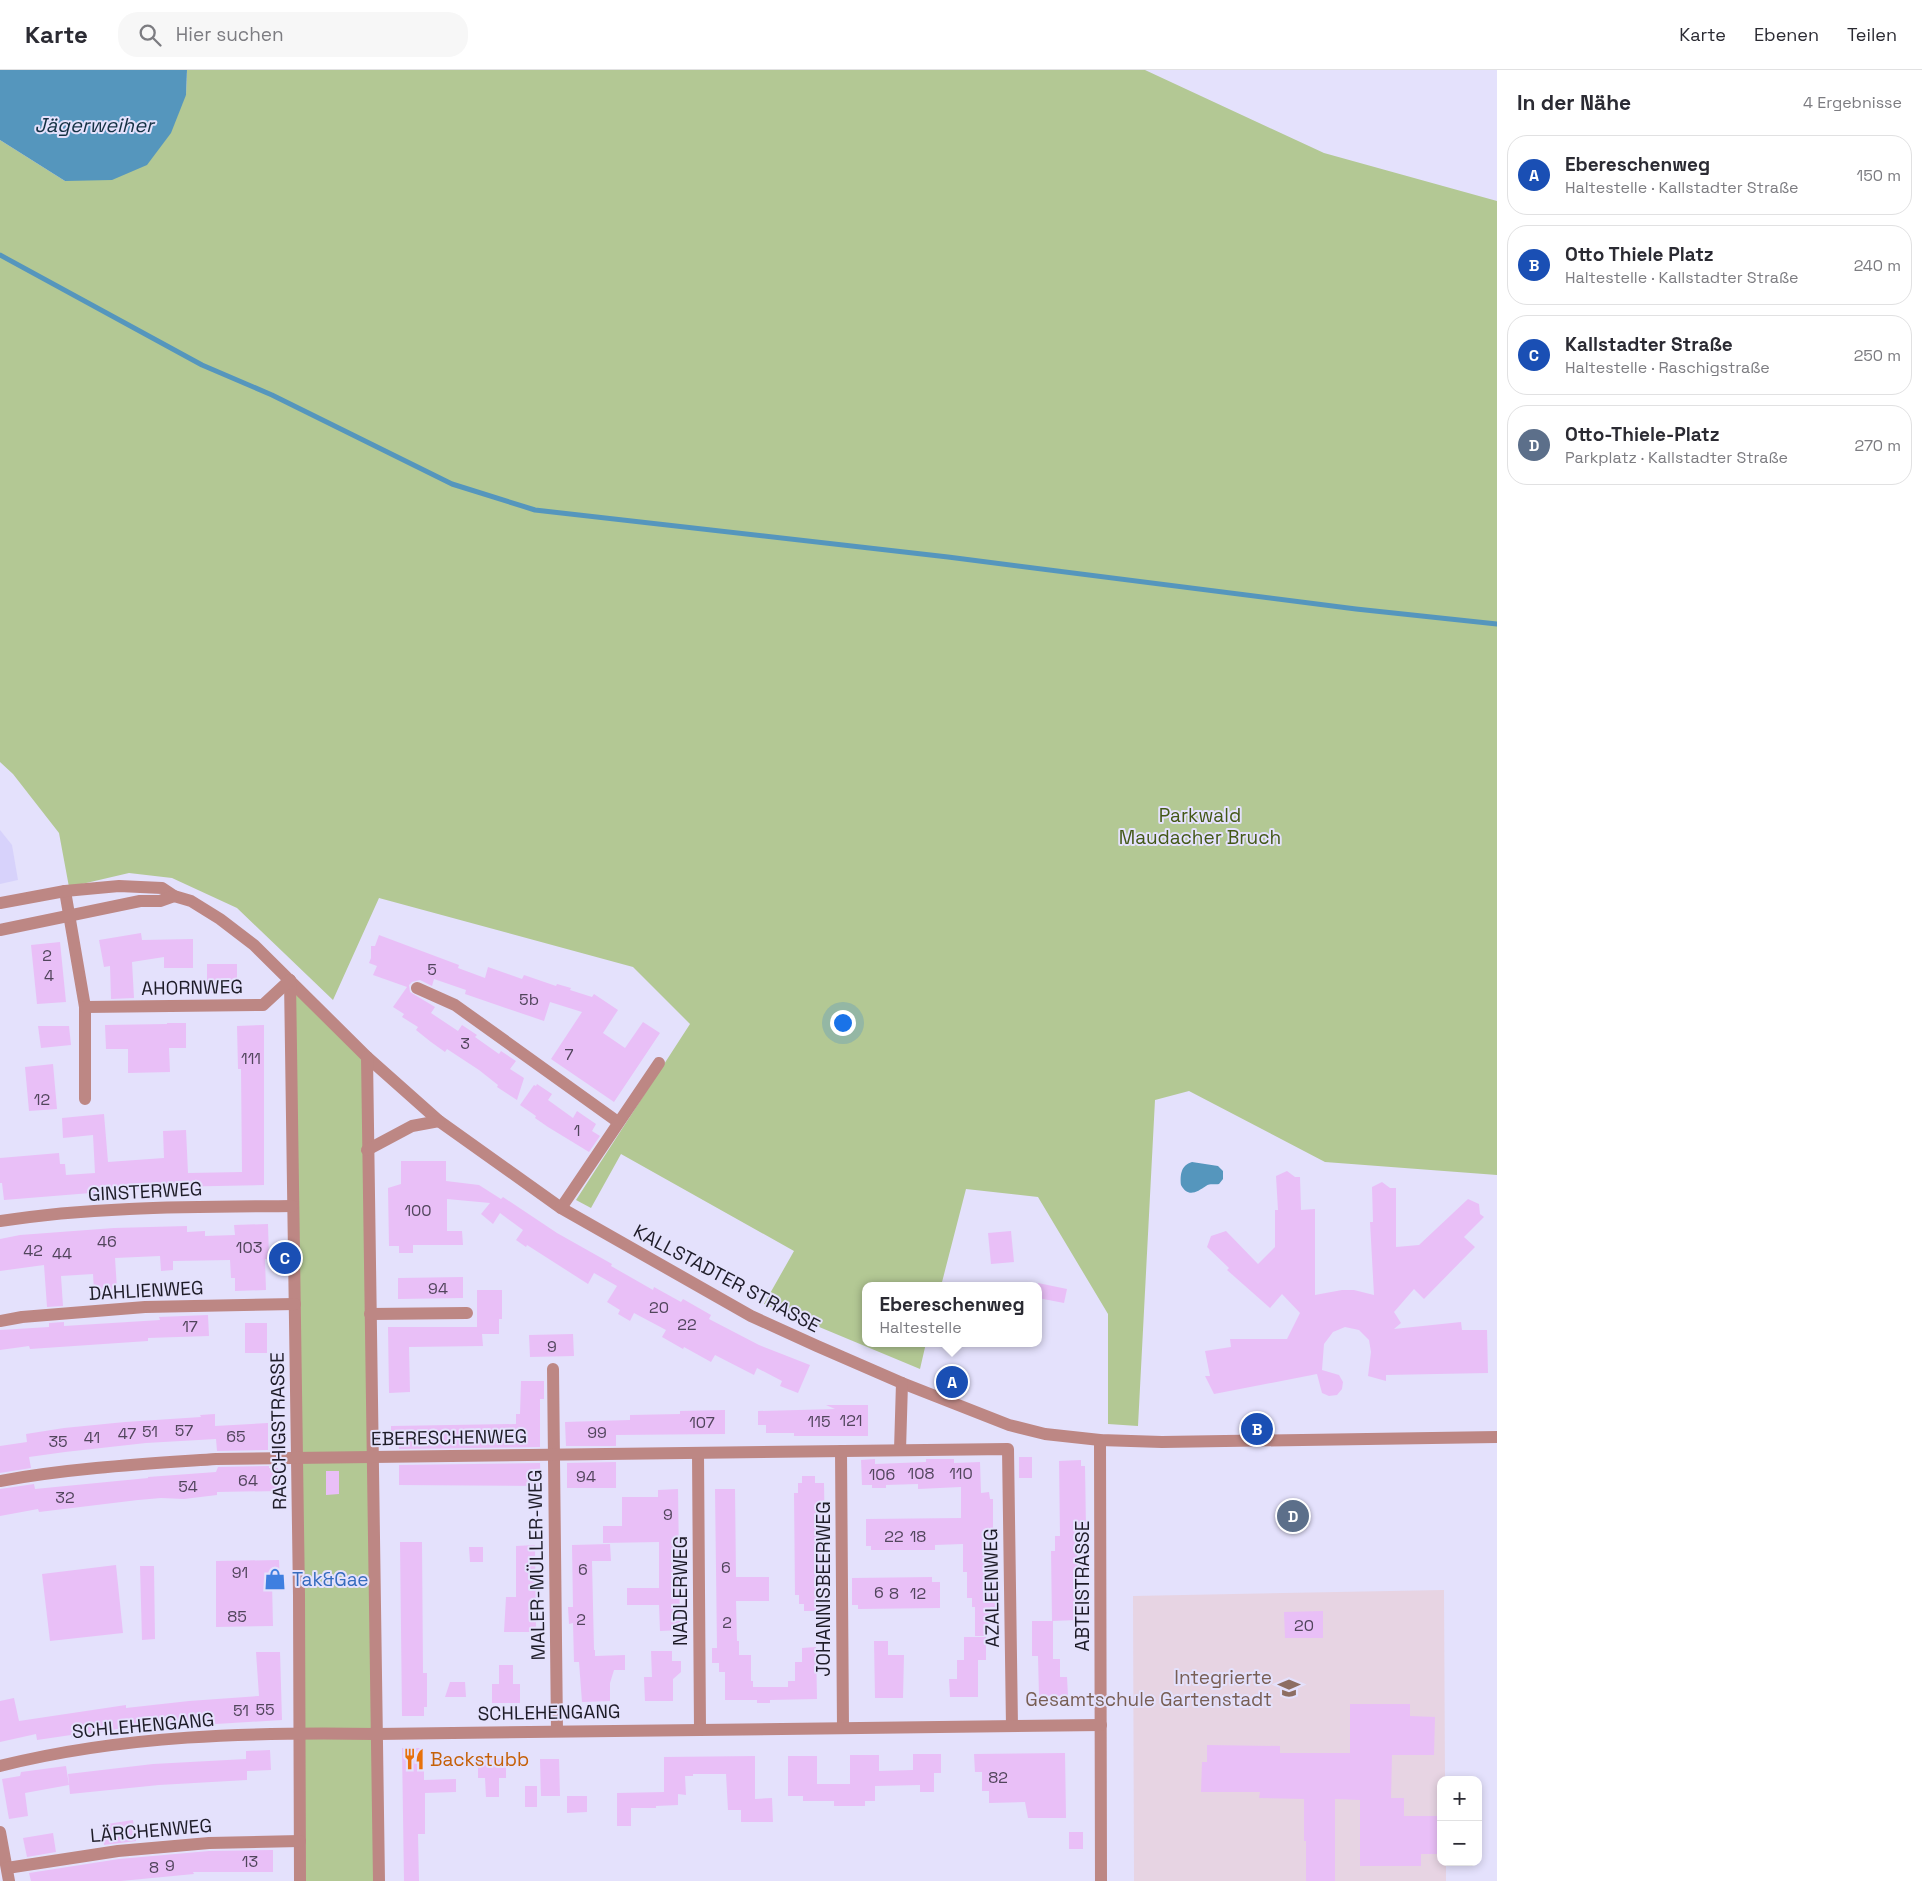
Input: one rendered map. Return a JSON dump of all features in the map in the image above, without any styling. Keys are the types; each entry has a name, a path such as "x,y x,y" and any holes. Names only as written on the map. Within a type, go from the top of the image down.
{"street":[{"name":"KALLSTADTER STRASSE","path":"0,903 65,891 120,886 162,888 174,896 191,901 220,919 254,945 367,1056 439,1122 561,1208 751,1316 902,1383 1009,1425 1045,1434 1100,1440 1162,1442 1497,1437"},
{"path":"65,891 85,1007 85,1099"},
{"path":"0,930 140,902 160,901 174,896"},
{"name":"AHORNWEG","path":"85,1007 263,1005 290,980"},
{"name":"RASCHIGSTRASSE","path":"290,980 297,1458 300,1881"},
{"path":"417,988 455,1005 618,1122"},
{"path":"367,1056 379,1881"},
{"path":"561,1208 659,1063"},
{"path":"367,1150 412,1126 439,1122"},
{"name":"GINSTERWEG","path":"0,1221 143,1208 292,1206"},
{"name":"DAHLIENWEG","path":"0,1321 22,1317 145,1307 295,1304"},
{"path":"370,1314 467,1313"},
{"name":"MALER-MÜLLER-WEG","path":"553,1368 557,1731"},
{"path":"900,1450 902,1383"},
{"name":"ABTEISTRASSE","path":"1100,1440 1101,1881"},
{"name":"EBERESCHENWEG","path":"0,1481 137,1464 216,1459 1008,1449"},
{"name":"AZALEENWEG","path":"1008,1449 1012,1726"},
{"name":"JOHANNISBEERWEG","path":"840,1451 843,1728"},
{"name":"NADLERWEG","path":"698,1453 700,1729"},
{"name":"SCHLEHENGANG","path":"0,1766 46,1755 98,1746 298,1732 377,1734 1101,1725"},
{"path":"0,1832 9,1881"},
{"name":"LÄRCHENWEG","path":"6,1868 127,1850 209,1843 300,1841"}],"shaded area":[{"path":"0,830 12,845 18,880 0,884"},
{"name":"Integrierte Gesamtschule Gartenstadt","path":"1444,1590 1445,1776 1437,1776 1437,1866 1446,1866 1446,1881 1134,1881 1133,1596"}],"green space":[{"name":"Parkwald Maudacher Bruch","path":"187,70 1145,70 1324,153 1497,201 1497,1175 1325,1162 1189,1091 1155,1100 1138,1426 1108,1424 1108,1314 1038,1197 966,1189 942,1282 862,1282 862,1345 764,1304 794,1251 621,1154 591,1208 576,1200 690,1024 633,967 379,898 333,1000 237,908 172,878 129,873 69,887 59,833 13,774 0,762 0,140 65,181 186,95"},
{"path":"290,980 367,1057 379,1881 300,1881"},
{"path":"867,1347 925,1347 920,1369"}],"water":[{"name":"Jägerweiher","path":"0,70 187,70 186,95 171,133 147,165 112,180 65,181 0,140"},
{"path":"1192,1162 1218,1166 1223,1171 1223,1179 1219,1184 1209,1185 1190,1193 1181,1185 1181,1174 1185,1165"}],"building":[{"path":"141,933 142,940 193,939 193,968 164,968 164,957 132,962 134,998 111,999 110,966 104,967 99,940"},
{"path":"379,935 459,965 458,968 485,978 488,967 522,979 524,975 556,986 557,984 571,988 570,990 592,997 594,994 618,1010 603,1033 625,1048 643,1022 660,1033 614,1102 551,1059 582,1012 550,1002 544,1021 465,994 466,990 434,979 432,986 420,980 412,982 409,985 410,992 435,1007 431,1013 458,1031 462,1025 499,1054 501,1051 516,1061 510,1069 524,1078 517,1100 497,1087 498,1085 479,1070 447,1049 445,1052 431,1042 416,1030 418,1027 402,1017 404,1014 393,1007 407,987 373,975 377,966 369,963 371,946 375,946"},
{"path":"60,942 66,1002 37,1004 31,945"},
{"path":"207,964 237,964 237,993 207,993"},
{"path":"186,1023 186,1048 169,1048 170,1072 128,1073 128,1049 106,1049 105,1025"},
{"path":"264,1025 264,1185 165,1187 4,1200 2,1183 0,1183 0,1158 59,1153 60,1164 65,1164 66,1175 95,1173 93,1135 63,1138 62,1118 104,1114 108,1162 164,1158 163,1131 186,1130 188,1173 242,1172 241,1069 238,1069 237,1026"},
{"path":"38,1026 69,1026 71,1045 41,1048"},
{"path":"53,1064 57,1109 29,1111 25,1067"},
{"path":"537,1084 552,1094 548,1100 573,1118 577,1111 596,1124 592,1131 600,1136 589,1152 548,1127 520,1105 534,1085 536,1086"},
{"path":"401,1161 446,1161 446,1181 479,1185 501,1199 503,1197 557,1233 653,1290 654,1287 681,1302 683,1299 711,1315 709,1319 759,1345 810,1365 798,1393 780,1386 782,1381 757,1368 754,1375 715,1355 711,1362 684,1347 683,1349 662,1337 666,1330 634,1313 630,1321 618,1314 620,1310 607,1302 617,1286 594,1273 588,1284 527,1245 526,1247 516,1240 523,1230 500,1213 493,1224 481,1214 490,1203 447,1199 447,1231 462,1231 463,1245 413,1245 413,1253 399,1253 399,1246 389,1246 388,1188 401,1184"},
{"path":"1287,1171 1295,1177 1300,1177 1301,1210 1315,1209 1315,1295 1342,1290 1354,1290 1374,1295 1370,1222 1373,1222 1372,1187 1382,1182 1390,1188 1396,1188 1396,1247 1419,1245 1468,1199 1479,1204 1480,1214 1484,1217 1464,1237 1475,1247 1424,1299 1414,1289 1394,1312 1401,1323 1394,1329 1461,1322 1462,1330 1487,1330 1488,1373 1386,1375 1386,1381 1368,1376 1371,1352 1369,1340 1359,1330 1345,1327 1333,1332 1324,1344 1322,1370 1339,1375 1343,1382 1342,1389 1337,1395 1329,1396 1322,1393 1317,1374 1214,1394 1205,1376 1210,1376 1205,1351 1231,1347 1230,1339 1287,1339 1300,1313 1282,1294 1270,1308 1227,1270 1229,1268 1207,1247 1211,1236 1226,1231 1258,1264 1275,1247 1275,1210 1278,1210 1276,1176"},
{"path":"268,1224 269,1259 265,1259 266,1290 235,1291 235,1278 231,1278 230,1260 173,1261 173,1270 161,1271 160,1256 115,1258 117,1289 94,1291 93,1274 61,1276 63,1306 47,1307 44,1265 0,1271 0,1239 20,1235 114,1228 187,1226 187,1232 205,1231 205,1236 235,1235 234,1225"},
{"path":"1011,1231 1014,1262 991,1264 988,1233"},
{"path":"463,1277 463,1298 398,1299 398,1278"},
{"path":"1042,1284 1067,1289 1064,1303 1042,1299"},
{"path":"477,1290 502,1290 502,1319 499,1319 499,1334 482,1334 483,1346 409,1347 410,1392 389,1393 388,1327 477,1327"},
{"path":"208,1315 209,1336 148,1338 148,1341 30,1349 29,1346 0,1350 0,1330 49,1327 49,1323 64,1322 64,1326 160,1320 159,1317"},
{"path":"245,1323 267,1323 267,1353 245,1353"},
{"path":"573,1334 574,1356 530,1357 529,1335"},
{"path":"521,1381 544,1381 544,1399 540,1399 540,1447 399,1449 399,1445 391,1445 391,1426 516,1424 516,1414 520,1414"},
{"path":"826,1405 868,1405 868,1436 794,1436 794,1433 766,1433 766,1425 758,1425 758,1411 835,1409"},
{"path":"725,1410 725,1434 616,1435 616,1446 566,1446 565,1422 630,1420 630,1415 680,1414 680,1411"},
{"path":"215,1414 215,1426 268,1423 268,1450 217,1451 216,1439 146,1443 29,1457 31,1468 0,1473 0,1446 27,1442 26,1434 64,1428 201,1417 200,1415"},
{"path":"1019,1457 1032,1457 1032,1478 1019,1478"},
{"path":"875,1459 875,1464 926,1462 926,1459 954,1459 954,1463 980,1462 981,1493 989,1492 990,1499 993,1499 993,1580 998,1580 999,1593 999,1607 990,1607 988,1636 975,1636 975,1607 972,1607 972,1598 967,1598 967,1572 963,1572 963,1544 935,1545 935,1550 871,1550 871,1546 866,1546 866,1519 961,1518 961,1487 918,1489 918,1484 886,1485 886,1488 872,1488 872,1485 862,1485 861,1460"},
{"path":"1081,1460 1081,1466 1085,1466 1086,1530 1082,1530 1082,1535 1077,1536 1078,1620 1052,1621 1051,1551 1055,1551 1055,1536 1060,1536 1059,1461"},
{"path":"616,1462 616,1488 567,1488 567,1463"},
{"path":"540,1463 541,1486 399,1485 399,1465"},
{"path":"269,1466 269,1468 278,1468 279,1491 217,1492 217,1495 184,1499 138,1500 39,1512 38,1509 0,1516 0,1489 34,1484 35,1489 216,1472 218,1467"},
{"path":"326,1471 339,1471 339,1494 326,1495"},
{"path":"802,1476 815,1476 815,1483 824,1483 826,1604 817,1604 817,1611 804,1611 804,1604 799,1604 799,1595 795,1595 794,1493 798,1493 798,1483 802,1483"},
{"path":"678,1489 680,1630 660,1631 659,1605 627,1605 627,1588 659,1588 659,1542 603,1543 603,1526 622,1526 622,1497 658,1497 658,1490"},
{"path":"715,1489 735,1489 736,1577 769,1577 769,1601 736,1601 739,1655 751,1655 751,1681 753,1681 753,1687 788,1687 788,1681 795,1681 795,1662 802,1662 802,1648 816,1647 817,1699 770,1700 770,1703 757,1703 757,1700 725,1700 725,1672 719,1672 719,1663 712,1663 712,1648 717,1648"},
{"path":"400,1542 422,1542 423,1673 427,1673 427,1707 424,1707 424,1716 402,1716"},
{"path":"610,1544 611,1561 592,1561 594,1650 595,1656 625,1655 625,1670 614,1670 610,1683 610,1701 582,1702 579,1662 574,1662 573,1623 569,1624 568,1607 573,1607 572,1545"},
{"path":"535,1545 536,1632 504,1632 506,1597 516,1597 516,1546"},
{"path":"469,1547 483,1547 483,1562 470,1562"},
{"path":"279,1560 280,1583 272,1583 273,1626 216,1627 216,1561"},
{"path":"116,1565 123,1633 50,1641 42,1574"},
{"path":"140,1566 154,1566 155,1639 142,1640"},
{"path":"932,1577 932,1582 940,1582 940,1608 858,1609 858,1605 852,1605 852,1578"},
{"path":"1323,1611 1323,1638 1285,1638 1284,1612"},
{"path":"1032,1621 1053,1621 1053,1659 1060,1659 1060,1677 1067,1677 1068,1696 1039,1696 1038,1656 1032,1656"},
{"path":"964,1637 986,1637 986,1660 978,1660 978,1697 950,1697 949,1679 957,1679 957,1660 964,1660"},
{"path":"874,1641 888,1641 888,1655 904,1655 903,1698 875,1698"},
{"path":"651,1651 672,1651 672,1661 681,1661 681,1672 673,1679 673,1701 645,1701 644,1677 652,1677"},
{"path":"256,1652 280,1652 282,1720 168,1727 168,1723 37,1740 36,1734 0,1742 0,1701 14,1698 19,1721 126,1705 126,1708 259,1696"},
{"path":"499,1665 513,1665 513,1684 520,1684 520,1703 492,1703 492,1684 499,1684"},
{"path":"450,1682 465,1682 466,1697 445,1697"},
{"path":"1350,1704 1410,1704 1410,1716 1435,1717 1434,1755 1392,1755 1391,1798 1404,1798 1404,1816 1437,1816 1437,1854 1421,1854 1421,1866 1360,1866 1360,1800 1335,1799 1335,1881 1306,1881 1304,1799 1259,1798 1260,1792 1201,1792 1202,1762 1207,1762 1207,1745 1280,1746 1280,1753 1350,1753"},
{"path":"402,1748 424,1748 424,1780 456,1779 456,1792 425,1793 425,1834 418,1834 419,1881 404,1881"},
{"path":"270,1750 271,1770 247,1771 247,1780 159,1785 70,1794 68,1774 153,1764 246,1759 246,1751"},
{"path":"1065,1753 1066,1818 1028,1818 1025,1802 989,1803 989,1791 982,1791 982,1772 975,1772 974,1754"},
{"path":"913,1754 941,1754 941,1773 934,1773 934,1792 920,1792 920,1785 875,1786 875,1801 865,1801 865,1806 834,1806 834,1801 803,1801 803,1796 788,1796 788,1756 817,1756 817,1784 850,1784 850,1755 879,1755 879,1771 913,1770"},
{"path":"755,1756 755,1799 772,1798 773,1822 741,1822 741,1810 728,1810 726,1774 693,1774 693,1776 685,1776 686,1795 678,1794 678,1805 656,1806 656,1808 631,1808 631,1826 617,1826 617,1793 664,1792 664,1757"},
{"path":"506,1759 506,1778 499,1778 499,1797 486,1797 485,1778 478,1778 478,1760"},
{"path":"540,1759 559,1759 560,1796 541,1796"},
{"path":"66,1766 69,1785 25,1793 28,1816 9,1819 2,1779 20,1776 21,1772"},
{"path":"525,1786 537,1786 537,1807 525,1807"},
{"path":"567,1796 587,1796 587,1812 567,1813"},
{"path":"133,1820 136,1841 104,1845 101,1825"},
{"path":"1069,1832 1083,1832 1083,1849 1069,1849"},
{"path":"53,1833 56,1852 27,1857 23,1838"},
{"path":"273,1850 273,1872 193,1872 194,1874 121,1881 31,1881 29,1873 119,1859 209,1851"}],"waterway":[{"path":"0,255 202,365 272,395 452,484 535,510 948,557 1356,609 1497,624"}],"place":[{"name":"Kallstadter Straße","path":"285,1258"},
{"name":"Ebereschenweg","path":"952,1382"},
{"name":"Otto Thiele Platz","path":"1257,1429"},
{"name":"Otto-Thiele-Platz","path":"1293,1516"},
{"name":"Tak&Gae","path":"275,1579"},
{"name":"Integrierte Gesamtschule Gartenstadt","path":"1289,1688"},
{"name":"Backstubb","path":"414,1759"}]}
